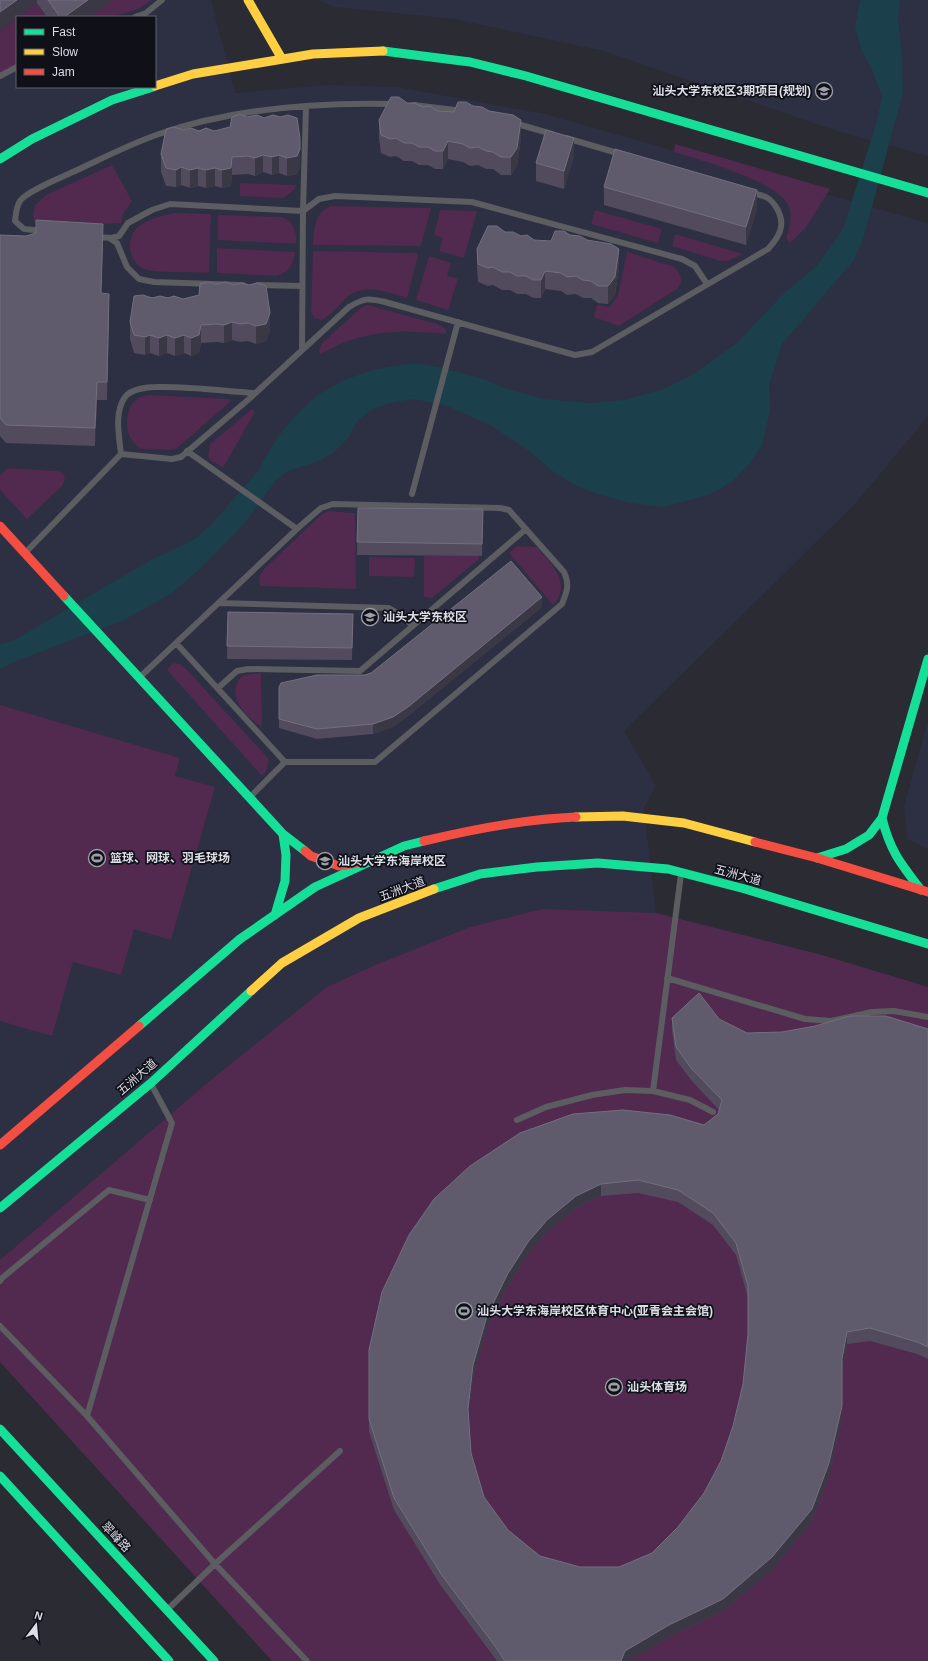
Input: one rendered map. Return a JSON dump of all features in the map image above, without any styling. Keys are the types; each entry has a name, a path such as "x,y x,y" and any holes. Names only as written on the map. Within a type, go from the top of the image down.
{"main road":[{"path":"248,0 282,59"},
{"path":"156,86 193,74 313,54 379,51 470,62 526,76 928,193"},
{"path":"0,159 32,139 112,100 151,88"},
{"path":"0,526 283,834 311,856 339,866 371,861"},
{"path":"817,858 846,849 869,835 882,818 928,659"},
{"path":"0,1145 240,939 315,887 404,846 469,830 555,818 623,816 684,822 817,858 924,891"},
{"path":"882,818 887,838 897,859 924,891"},
{"path":"275,915 285,880 286,856 283,834"},
{"name":"五洲大道","path":"0,1208 151,1082 282,963 359,918 422,893 480,874 537,867 598,863 668,869 745,889 928,944"},
{"name":"翠峰路","path":"0,1429 214,1661"},
{"path":"0,1476 169,1661"}],"lane":[{"path":"137,16 146,13 162,0"},
{"path":"0,76 16,68"},
{"path":"55,232 24,229 15,221 16,211 20,200 35,190 158,134 221,117 293,106 357,103 401,105"},
{"path":"408,105 467,112"},
{"path":"302,350 303,211 306,106"},
{"path":"510,122 630,157"},
{"path":"121,454 172,459 181,457 255,393 349,307 368,298 575,355 592,352 768,249 776,240 781,227 777,208 765,197 743,190"},
{"path":"86,235 109,238 119,236 128,223 152,210 170,204 303,211 319,199 335,196 472,202 682,259 695,266 707,284"},
{"path":"109,238 117,243 127,267 139,279 154,282 302,286"},
{"path":"412,494 458,322"},
{"path":"25,554 121,454 118,424 120,405 126,395 137,389 156,386 255,393"},
{"path":"188,451 297,529"},
{"path":"140,678 297,529 321,508 333,504 500,508 509,510 564,572 568,581 567,592 562,604 376,762 285,762 250,797"},
{"path":"218,688 237,671 248,669 360,671 526,529"},
{"path":"219,603 388,608 402,616 413,626"},
{"path":"176,643 285,762"},
{"path":"653,1092 681,872"},
{"path":"667,978 805,1019 831,1021 872,1012 894,1011 928,1017"},
{"path":"87,1416 172,1123 151,1082"},
{"path":"517,1120 546,1107 592,1095 625,1090 653,1092 690,1100 713,1112"},
{"path":"0,1281 109,1190 150,1200"},
{"path":"0,1326 87,1416 215,1564 307,1661"},
{"path":"167,1610 215,1564 340,1451"}],"shaded area":[{"name":"汕头大学东海岸校区","path":"0,0 211,0 235,93 326,85 397,87 545,114 928,223 928,416 856,503 624,731 656,786 644,808 656,913 822,955 928,987 928,1661 0,1362"},
{"path":"113,0 151,0 130,12 114,16 90,16"},
{"name":"汕头大学东校区3期项目(规划)","path":"317,0 928,0 928,156 837,131 603,51 454,19 335,7"},
{"path":"860,0 900,0 898,17 902,57 903,93 864,236 854,260 782,344 769,385 770,411 762,445 749,464 732,482 708,495 664,507 630,503 597,494 573,484 555,473 532,453 492,426 445,405 413,399 389,403 371,410 357,421 349,437 334,452 319,461 288,471 276,480 244,524 201,568 172,593 124,620 19,660 0,669 0,644 13,641 149,561 195,539 211,525 257,472 277,438 293,418 316,396 342,381 372,370 412,363 438,367 484,379 504,388 544,399 590,403 624,400 663,389 692,375 737,343 785,292 816,267 843,229 876,124 882,97 872,69 861,49 855,27"},
{"path":"37,3 46,16 19,16"},
{"path":"16,19 16,66 0,75 0,30"},
{"path":"675,144 830,189 806,227 790,243 786,238 791,213 784,200 773,190 757,181 720,166 674,152"},
{"path":"112,165 132,201 123,214 121,223 48,226 39,224 34,220 33,214 35,205 46,195"},
{"path":"240,183 296,185 295,189 283,198 240,196"},
{"path":"331,206 431,208 421,246 313,245 318,217 321,212"},
{"path":"440,210 477,211 464,258 439,251 443,238 434,235"},
{"path":"595,210 662,229 658,243 591,224"},
{"path":"174,213 211,214 209,273 166,272 144,269 135,262 132,257 130,251 131,239 137,228 149,220"},
{"path":"218,215 282,217 292,224 296,235 296,244 218,240"},
{"path":"675,234 743,254 728,261 720,261 672,246"},
{"path":"217,248 295,252 290,268 280,275 217,273"},
{"path":"313,251 417,253 418,255 407,298 383,291 359,291 345,299 322,320 314,318 311,312"},
{"path":"627,252 675,267 680,275 681,282 678,288 619,326 594,317 597,305 610,307 618,295"},
{"path":"429,256 451,263 447,276 458,279 448,310 416,300"},
{"path":"368,305 437,324 446,330 446,334 387,332 363,336 347,341 320,354 319,351 322,343 362,307"},
{"path":"150,395 228,399 231,401 177,448 171,450 141,449 132,441 128,433 128,416 131,406 137,399"},
{"path":"252,409 255,412 223,468 208,458 210,444"},
{"path":"8,468 57,471 61,472 65,477 63,485 27,519 0,490 0,475"},
{"path":"328,511 355,513 356,589 260,586 259,577 264,569 322,514"},
{"path":"517,546 537,547 558,574 561,589 559,597 553,605 509,553"},
{"path":"424,556 479,556 479,559 432,598 424,597"},
{"path":"369,557 415,558 414,577 369,576"},
{"path":"173,663 180,664 187,670 268,758 267,768 262,776 167,670"},
{"path":"261,673 262,727 243,711 236,697 235,690 243,675"},
{"name":"篮球、网球、羽毛球场","path":"0,705 180,758 175,776 215,787 171,940 134,929 121,975 73,962 52,1036 0,1021"},
{"path":"928,721 928,849 907,839 904,806"},
{"name":"汕头大学东海岸校区体育中心(亚青会主会馆)","path":"542,909 656,913 822,955 928,987 928,1661 272,1661 0,1362 0,1260 212,1079 327,987 373,966 470,927"}],"building":[{"path":"0,0 17,0 0,12"},
{"path":"48,0 88,0 65,16 59,16"},
{"path":"391,97 399,97 407,103 415,103 423,107 430,106 437,111 454,112 458,102 466,102 489,111 513,115 521,120 517,148 511,157 501,157 493,152 486,151 478,147 470,148 463,144 448,141 443,151 435,151 428,147 419,147 412,143 404,143 396,138 390,139 381,135 379,120"},
{"path":"240,114 247,117 257,115 264,118 273,115 280,117 288,115 297,118 300,149 297,156 287,158 279,155 272,157 263,155 255,158 248,156 232,157 231,168 222,170 215,168 206,170 198,168 190,170 181,167 176,170 166,168 161,154 166,129 174,127 183,130 191,128 199,131 206,128 214,131 230,127 232,117"},
{"path":"546,130 574,138 564,171 536,163"},
{"path":"615,149 757,190 746,227 604,187"},
{"path":"36,220 103,224 101,293 109,294 107,382 97,382 95,428 6,425 0,418 0,235 26,236 36,233"},
{"path":"488,226 497,226 505,232 513,232 521,236 527,235 534,240 551,241 555,231 564,231 570,235 580,236 587,240 611,244 619,249 615,277 608,286 598,286 591,281 583,280 576,276 567,277 561,273 545,271 541,280 533,280 526,276 517,276 510,272 502,272 493,267 488,268 478,264 477,249"},
{"path":"208,282 216,284 226,282 233,285 242,283 249,285 257,283 266,286 270,313 266,324 256,326 248,323 240,324 232,322 224,325 201,325 199,335 191,338 184,335 175,338 167,335 159,338 150,335 145,337 134,335 130,322 134,296 143,295 152,298 160,296 168,298 174,296 183,299 199,295 200,284"},
{"path":"358,508 483,509 482,544 357,542"},
{"path":"511,561 542,597 408,707 393,717 373,724 317,729 279,719 279,687 281,683 317,675 365,675 371,673"},
{"path":"228,612 353,614 352,648 227,646"},
{"path":"699,993 719,1019 747,1033 782,1032 815,1026 850,1016 886,1016 928,1029 928,1347 917,1342 870,1328 847,1332 842,1359 842,1406 829,1463 812,1509 772,1557 723,1599 669,1625 625,1651 621,1661 505,1661 441,1574 394,1498 369,1419 369,1350 382,1292 409,1235 434,1199 470,1166 520,1133 573,1114 623,1110 670,1115 704,1125 718,1114 722,1100 691,1068 676,1047 672,1018","holes":["638,1180 678,1190 713,1213 736,1243 748,1286 748,1334 743,1384 733,1426 721,1461 704,1493 678,1527 652,1553 619,1567 580,1567 540,1556 508,1530 484,1497 471,1453 468,1409 473,1365 487,1316 507,1275 528,1242 547,1220 576,1196 601,1184"]}],"traffic: fast":[{"path":"383,51 470,62 526,76 928,193"},
{"path":"0,159 32,139 112,100 150,88"},
{"path":"64,596 283,834 305,851"},
{"path":"817,858 846,849 869,835 882,818 928,659"},
{"path":"882,818 885,830 897,857 921,890"},
{"path":"275,915 285,881 286,855 283,834"},
{"path":"139,1026 240,939 315,887 404,846 424,841"},
{"path":"434,889 480,874 537,867 598,863 668,869 745,889 928,944"},
{"path":"0,1208 151,1083 251,991"},
{"path":"0,1429 214,1661"},
{"path":"0,1476 169,1661"}],"traffic: slow":[{"path":"248,0 282,59"},
{"path":"156,86 193,74 313,54 383,51"},
{"path":"576,817 623,816 684,823 755,842"},
{"path":"251,991 282,963 359,918 434,889"}],"traffic: jam":[{"path":"0,526 64,596"},
{"path":"424,841 500,825 576,817"},
{"path":"755,842 817,858 928,892"},
{"path":"305,851 311,856 339,866 357,863"},
{"path":"0,1145 139,1026"}],"place":[{"name":"汕头大学东校区3期项目(规划)","path":"824,91"},
{"name":"汕头大学东校区","path":"370,617"},
{"name":"篮球、网球、羽毛球场","path":"97,858"},
{"name":"汕头大学东海岸校区","path":"325,861"},
{"name":"汕头大学东海岸校区体育中心(亚青会主会馆)","path":"464,1311"},
{"name":"汕头体育场","path":"614,1387"}]}
